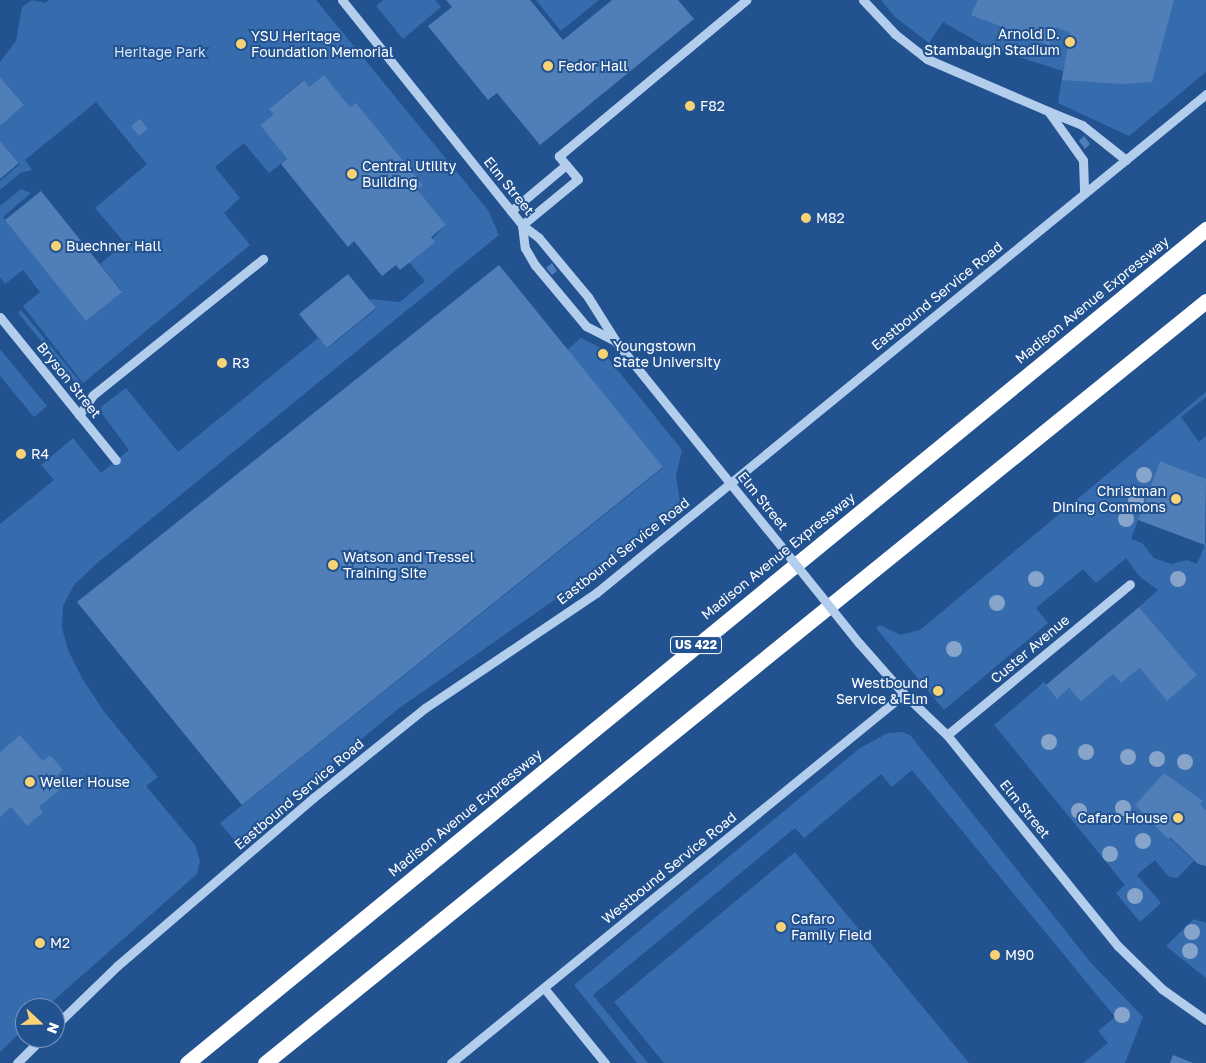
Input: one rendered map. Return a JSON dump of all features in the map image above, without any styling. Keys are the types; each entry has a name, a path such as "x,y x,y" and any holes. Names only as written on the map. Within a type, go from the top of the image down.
{"highway":[{"name":"Madison Avenue Expressway","path":"187,1063 1206,229"},
{"path":"266,1063 1206,301"}],"street":[{"name":"Elm Street","path":"342,0 522,225 540,238 582,290 617,343 859,642 904,694 947,735 1118,946 1162,989 1206,1020"},
{"path":"617,343 586,326 535,265 525,248 522,225 578,179 559,156 746,0"},
{"path":"863,0 895,34 927,59 1082,125 1126,160"},
{"name":"Eastbound Service Road","path":"65,1016 117,966 313,798 410,720 596,593 1206,94"},
{"path":"1048,111 1083,160 1084,194"},
{"path":"511,211 566,165"},
{"path":"79,415 93,395 263,259"},
{"name":"Bryson Street","path":"0,317 116,460"},
{"name":"Custer Avenue","path":"947,735 1130,584"},
{"name":"Westbound Service Road","path":"451,1063 904,694"},
{"path":"544,988 605,1063"},
{"path":"17,1063 32,1048"}],"green space":[{"name":"Heritage Park","path":"32,0 45,3 49,0 316,0 488,210 499,235 96,564 74,585 63,606 62,628 68,650 82,678 105,713 158,777 146,786 195,845 200,861 197,874 56,998 15,998 15,1038 0,1052 0,817 11,807 27,826 39,807 63,786 56,777 63,770 43,761 20,735 0,752 0,524 54,480 41,465 73,438 101,473 129,450 100,411 102,406 126,388 178,452 318,338 328,348 376,309 369,299 400,302 425,281 409,262 446,225 417,189 422,184 356,103 350,107 324,75 309,87 303,80 270,108 274,114 260,125 287,159 269,173 244,143 215,167 240,198 224,213 250,245 83,383 23,306 40,292 23,270 5,284 0,277 0,206 21,189 31,193 3,217 87,320 122,291 100,264 125,243 95,208 147,164 96,102 25,160 32,170 20,173 0,190 0,181 20,164 0,141 0,126 24,105 0,77 0,62 16,41 22,7"},
{"path":"383,0 435,0 441,7 403,39 376,6"},
{"path":"536,0 599,0 561,31"},
{"name":"Arnold D. Stambaugh Stadium","path":"881,0 1206,0 1206,72 1129,136 1058,103 1063,71 985,46 943,22 929,43 895,17"},
{"path":"21,310 82,384 75,382 18,313"},
{"path":"581,338 599,347 682,450 676,475 680,502 609,562 398,709 236,842 220,823 663,468 567,350"},
{"path":"0,349 47,406 34,417 0,376"},
{"path":"1206,392 1206,397 1181,417 1199,442 1206,436 1206,479 1160,461 1131,539 1142,543 1154,558 1171,564 1187,560 1197,564 1206,542 1206,810 1200,804 1202,801 1164,773 1136,805 1194,861 1177,878 1169,877 1155,860 1137,875 1161,903 1140,922 1116,893 1125,885 994,725 1044,682 1057,698 1069,688 1081,702 1113,674 1121,683 1140,668 1167,700 1197,675 1139,607 1158,590 1139,576 1126,558 1096,583 1083,569 1036,608 1048,623 944,710 876,628 880,625 900,635 920,630"},
{"path":"902,732 910,735 1091,963 1143,1017 1125,1063 1083,1063 1108,1043 1098,1031 1115,1017 912,770 892,787 881,774 804,838 795,828 593,995 648,1063 637,1063 574,985 860,748 888,733"},
{"name":"Cafaro Family Field","path":"795,852 969,1063 664,1063 614,1002"},
{"path":"1194,919 1206,923 1206,978 1166,946"}],"building":[{"name":"Fedor Hall","path":"446,0 530,0 563,40 612,0 678,0 694,19 540,145 497,93 488,100 428,26 452,7"},
{"name":"Arnold D. Stambaugh Stadium","path":"978,0 1174,0 1152,82 1121,84 1062,80 1070,33 1056,27 1049,45 971,15"},
{"name":"Central Utility Building","path":"324,75 350,107 356,103 423,185 417,189 446,225 431,237 435,242 400,270 396,265 382,276 354,241 348,247 281,164 287,159 260,125 274,114 269,109 304,80 309,87"},
{"path":"0,77 24,105 0,126"},
{"path":"140,119 148,129 139,136 131,126"},
{"path":"1084,136 1090,144 1085,149 1079,141"},
{"path":"0,141 19,163 0,179"},
{"name":"Buechner Hall","path":"41,191 122,292 86,321 5,220"},
{"path":"552,263 557,271 552,275 546,268"},
{"name":"Watson and Tressel Training Site","path":"499,265 663,467 242,805 77,602"},
{"path":"348,274 376,308 327,348 299,314"},
{"name":"Christman Dining Commons","path":"1160,461 1206,479 1205,545 1138,520"},
{"path":"1139,607 1197,675 1167,701 1140,668 1121,683 1113,674 1081,702 1069,688 1057,699 1046,685"},
{"path":"937,684 945,692 939,697 932,689"},
{"name":"Weller House","path":"20,735 43,761 50,755 63,770 56,777 64,786 39,807 43,812 27,826 11,807 0,817 0,752"},
{"name":"Cafaro House","path":"1164,773 1203,801 1200,804 1206,810 1206,866 1198,864 1170,837 1168,839 1135,805"},
{"path":"1173,1055 1193,1063 1170,1063"}],"place":[{"name":"Arnold D. Stambaugh Stadium","path":"1070,42"},
{"name":"YSU Heritage Foundation Memorial","path":"241,44"},
{"name":"Fedor Hall","path":"548,66"},
{"name":"F82","path":"690,106"},
{"name":"Central Utility Building","path":"352,174"},
{"name":"M82","path":"806,218"},
{"name":"Buechner Hall","path":"56,246"},
{"name":"Youngstown State University","path":"603,354"},
{"name":"R3","path":"222,363"},
{"name":"R4","path":"21,454"},
{"name":"Christman Dining Commons","path":"1176,499"},
{"name":"Watson and Tressel Training Site","path":"333,565"},
{"name":"Westbound Service & Elm","path":"938,691"},
{"name":"Weller House","path":"30,782"},
{"name":"Cafaro House","path":"1178,818"},
{"name":"Cafaro Family Field","path":"781,927"},
{"name":"M2","path":"40,943"},
{"name":"M90","path":"995,955"}]}
